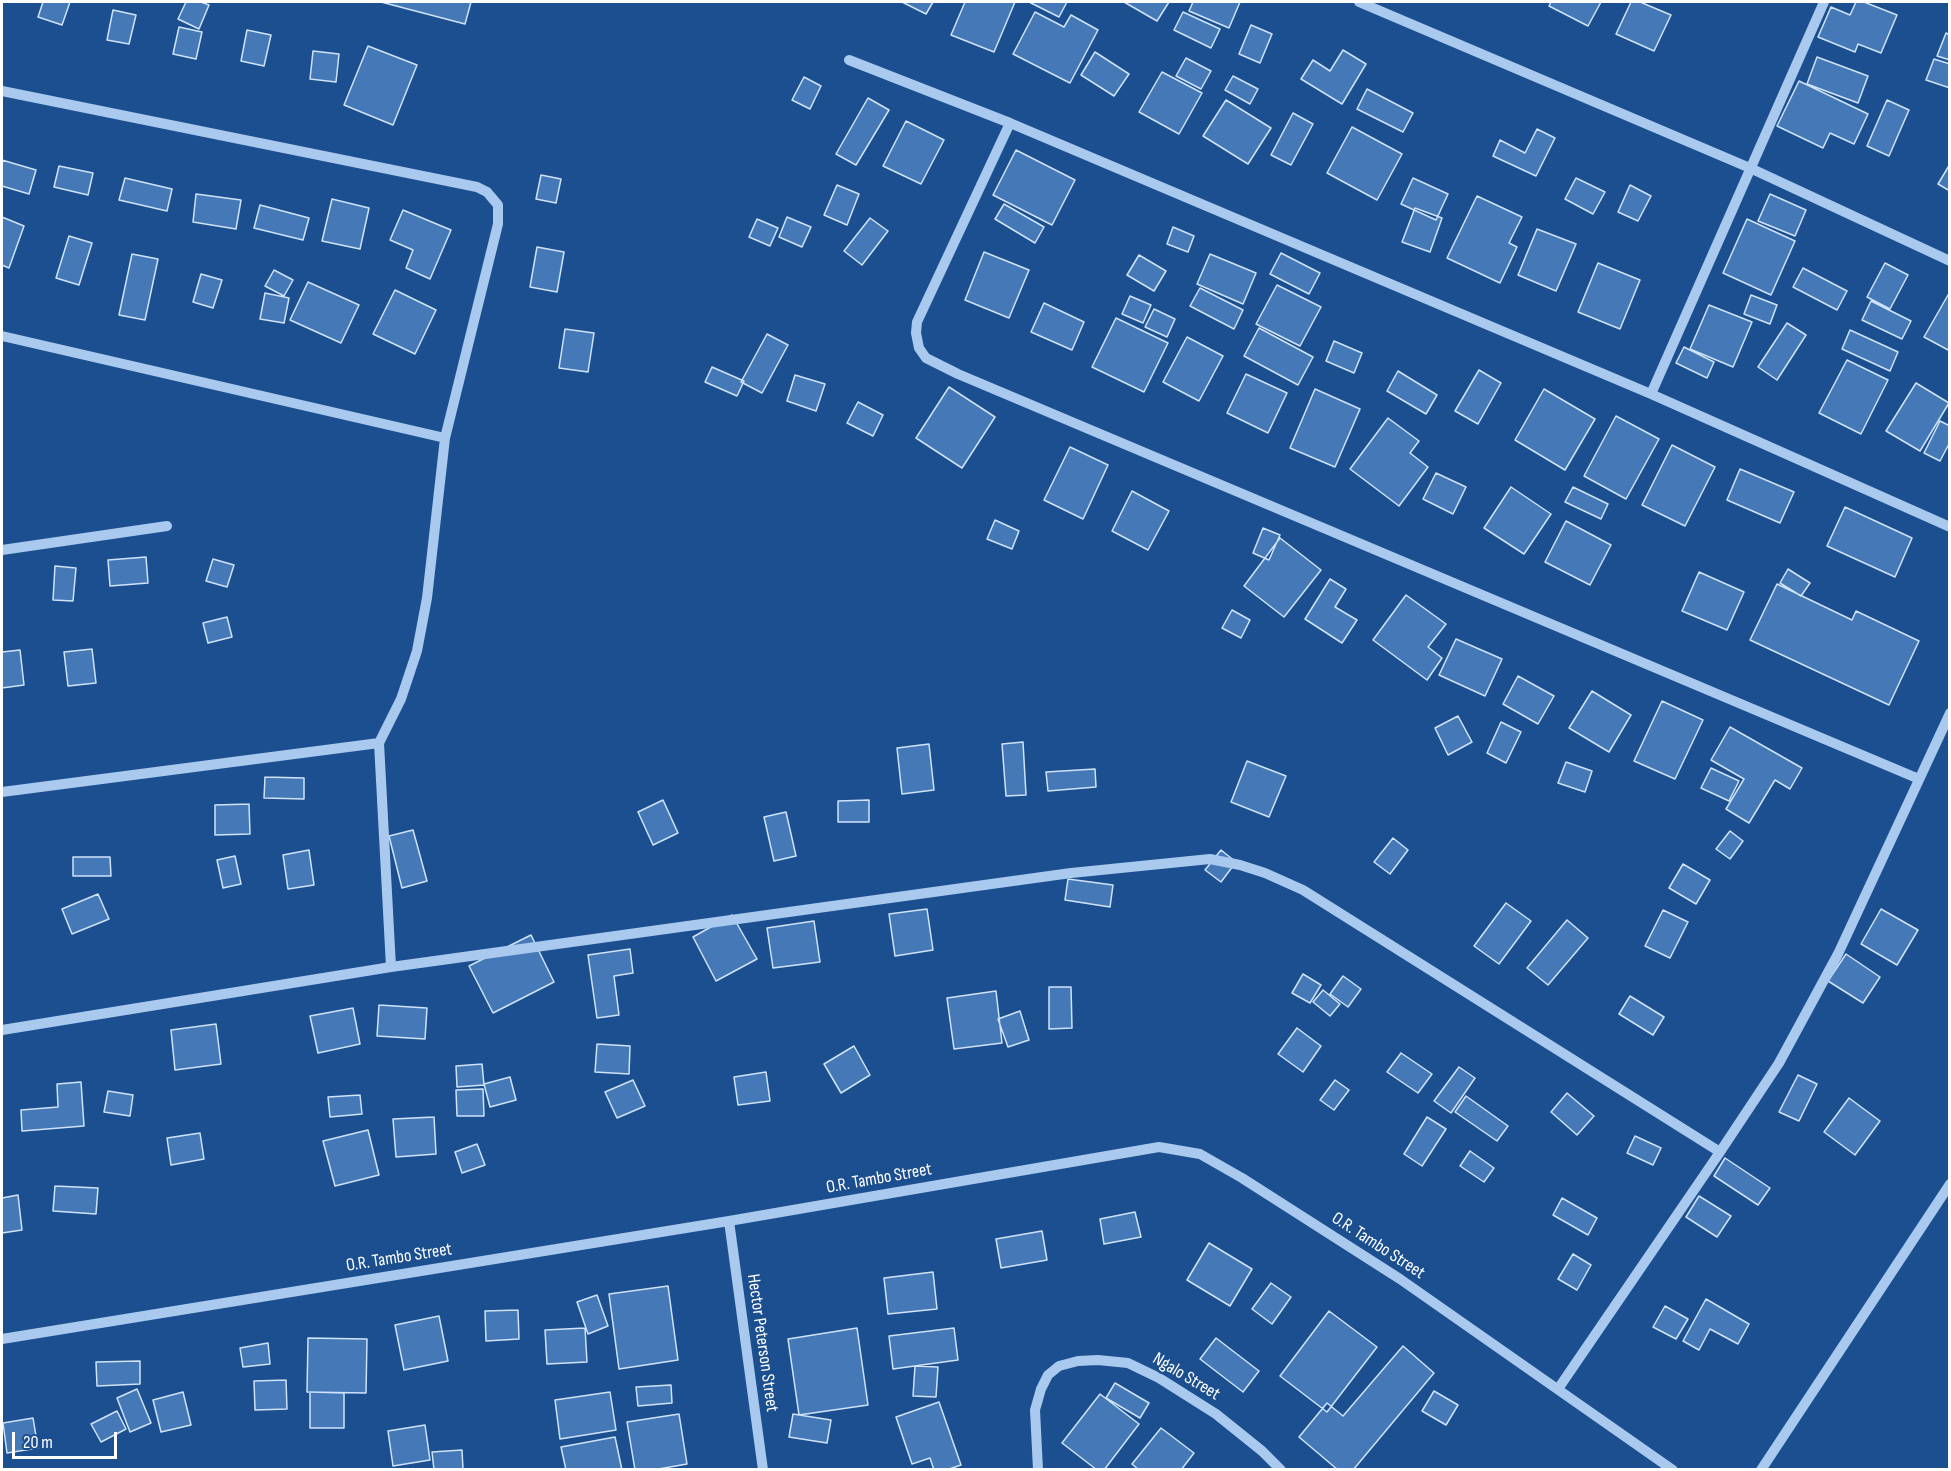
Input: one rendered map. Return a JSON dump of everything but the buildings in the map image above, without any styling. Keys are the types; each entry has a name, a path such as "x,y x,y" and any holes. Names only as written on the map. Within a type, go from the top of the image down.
{"street":[{"path":"1359,2 1750,168 1950,261"},
{"path":"1651,394 1824,2"},
{"path":"849,60 1010,123 1651,394 1950,527"},
{"path":"2,91 477,187 487,192 498,205 498,224 446,438 427,598 417,651 401,699 379,743 391,967"},
{"path":"1010,123 917,322 916,333 919,348 926,358 969,379 1919,779"},
{"path":"2,336 446,438"},
{"path":"2,550 167,526"},
{"path":"1558,1389 1779,1062 1838,954 1950,713"},
{"path":"2,792 379,743"},
{"path":"2,1030 391,967 1071,873 1210,860 1240,865 1265,873 1319,899 1720,1152"},
{"name":"O.R. Tambo Street","path":"2,1339 729,1221 1159,1147 1200,1154 1242,1178 1390,1273 1673,1470"},
{"path":"1761,1470 1950,1184"},
{"name":"Hector Peterson Street","path":"729,1221 763,1470"},
{"name":"Ngalo Street","path":"1038,1470 1035,1410 1048,1375 1059,1366 1098,1360 1128,1363 1159,1378 1216,1414 1262,1451 1281,1470"}]}
